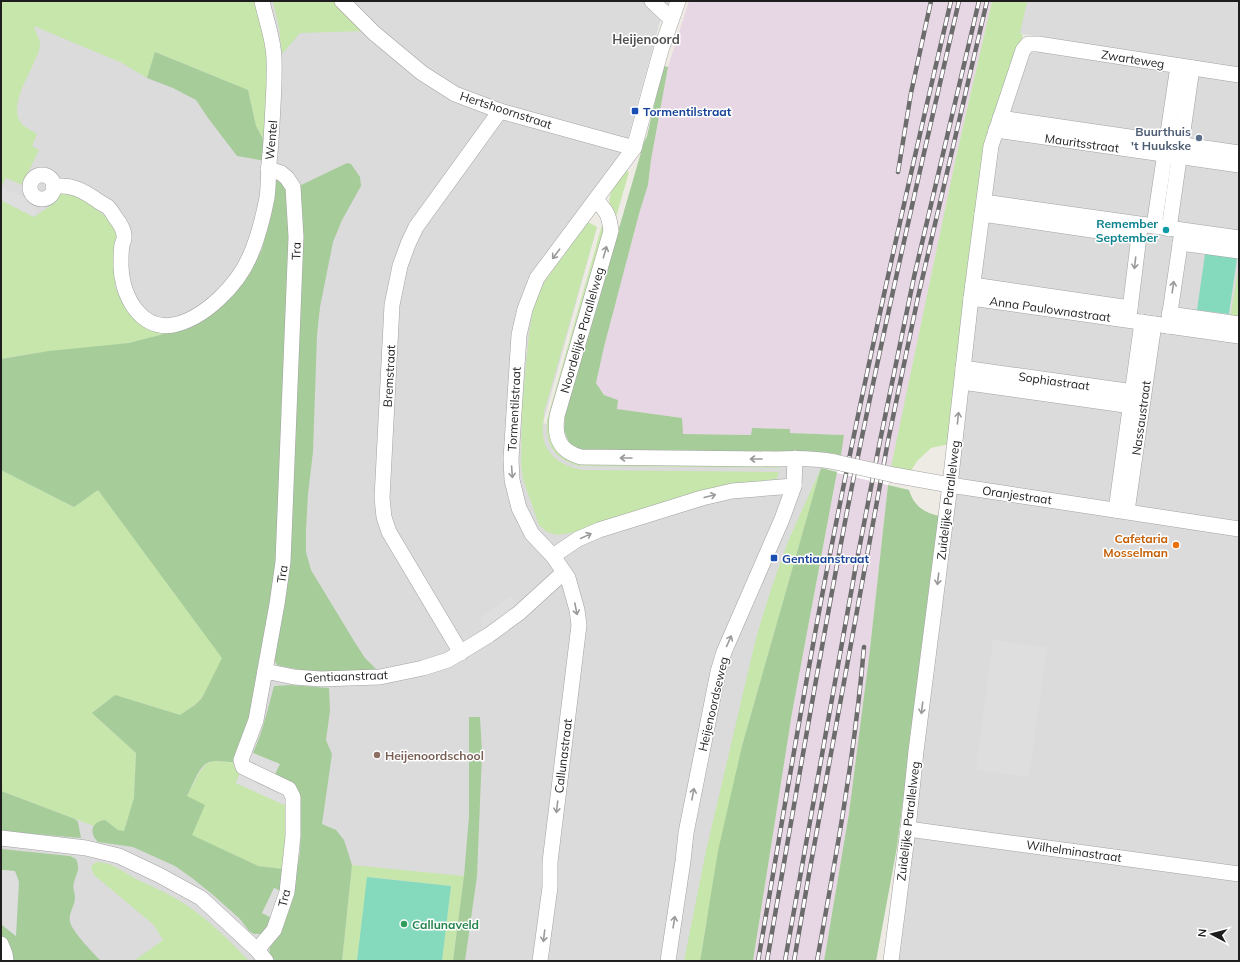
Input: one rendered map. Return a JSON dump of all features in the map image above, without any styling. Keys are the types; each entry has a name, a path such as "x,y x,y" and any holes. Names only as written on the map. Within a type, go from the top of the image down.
{"street":[{"name":"Wentel","path":"54,187 61,185 86,192 108,207 120,224 124,236 120,263 124,286 131,303 139,314 150,322 161,325 173,325 183,322 203,312 224,294 238,276 250,256 261,224 267,197 268,170 273,125 274,66 273,48 262,1"},
{"name":"Hertshoornstraat","path":"342,1 374,33 422,73 455,94 500,111 634,148"},
{"path":"652,1 671,19"},
{"path":"596,200 634,148 671,19 678,1"},
{"name":"Zwarteweg","path":"1028,44 1038,44 1239,75"},
{"name":"Zuidelijke Parallelweg","path":"891,961 991,146 1023,50 1028,44"},
{"name":"Nassaustraat","path":"1121,510 1185,67"},
{"name":"Bremstraat","path":"461,653 389,532 384,517 382,498 392,305 400,266 416,227 500,111"},
{"name":"Mauritsstraat","path":"998,124 1173,150 1239,166"},
{"name":"Mauritsstraat","path":"1173,150 1239,153"},
{"name":"Tra","path":"262,956 274,930 287,892 293,836 293,797 289,789 243,767 241,760 256,720 283,562 296,237 293,187 282,172 268,170"},
{"name":"Noordelijke Parallelweg","path":"596,200 605,210 609,218 611,231 557,416 556,432 561,446 574,456 581,457 795,458"},
{"name":"Tormentilstraat","path":"553,556 532,534 519,508 512,480 511,459 519,335 525,309 537,278 596,200"},
{"path":"983,208 1161,232 1239,238"},
{"path":"1161,232 1239,252"},
{"name":"Nassaustraat","path":"1149,319 1161,232"},
{"name":"Anna Paulownastraat","path":"972,291 1149,319 1239,336"},
{"name":"Anna Paulownastraat","path":"1149,319 1239,324"},
{"name":"Sophiastraat","path":"963,375 1137,399"},
{"name":"Oranjestraat","path":"795,458 835,462 950,485 1239,529"},
{"name":"Heijenoordseweg","path":"668,961 686,833 718,672 724,652 782,519 794,486 795,458"},
{"path":"553,556 578,539 599,530 702,498 732,491 794,486"},
{"name":"Callunastraat","path":"540,961 550,887 550,862 579,625 577,610 568,578 553,556"},
{"name":"Gentiaanstraat","path":"265,670 294,677 321,679 380,677 423,668 448,660 489,635 518,613 564,572"},
{"name":"Wilhelminastraat","path":"908,829 1239,874"},
{"path":"1,838 86,848 119,856 159,875 201,898 262,956"},
{"path":"1,944 6,961"}],"shaded area":[{"path":"1,1 669,1 659,25 628,138 619,158 577,218 597,227 543,423 570,431 832,441 826,478 693,961 1,961"},
{"path":"689,1 992,1 956,157 888,485 870,649 849,813 824,961 753,961 792,713 844,435 789,433 790,429 752,428 752,435 682,434 681,418 616,409 618,400 604,395 596,383 604,347 648,185 651,160 668,67"},
{"path":"1022,1 1239,1 1239,961 895,961 997,143 1028,55 1031,52 1034,36 1015,33"},
{"path":"1,187 39,205 34,217 1,200"},
{"path":"510,596 519,606 486,631 479,619"},
{"path":"993,640 1047,647 1029,777 976,770"},
{"path":"253,753 280,764 275,774 249,762"},
{"path":"240,773 288,795 284,805 236,783"},
{"path":"1,870 15,871 19,882 16,936 1,924"},
{"path":"274,888 282,892 270,917 262,913"}],"green space":[{"path":"1,1 259,1 269,70 267,146 256,126 248,90 155,52 147,78 122,63 34,26 40,41 40,46 23,87 17,109 18,118 24,126 37,134 32,146 39,150 22,185 6,178 1,188"},
{"path":"273,1 335,1 365,31 300,33 282,54 279,28"},
{"path":"992,1 1027,1 1020,33 1023,35 999,107 949,444 931,448 917,461 911,471 891,467 956,157"},
{"path":"155,52 248,90 256,126 267,146 266,161 237,156 196,100 173,88 147,78"},
{"path":"663,66 668,67 651,160 648,185 604,347 596,383 604,395 618,400 617,409 682,418 683,434 751,435 752,428 790,429 790,433 844,435 841,455 823,452 582,452 570,445 564,430 565,415 603,276 647,136"},
{"path":"347,163 351,164 360,177 361,186 342,220 333,242 320,307 317,335 313,452 308,494 306,552 311,570 365,658 378,671 322,674 277,665 273,657 297,187"},
{"path":"626,171 629,172 616,217 611,209 611,193"},
{"path":"274,177 283,182 288,190 290,218 277,575 250,721 233,762 216,761 204,765 198,773 187,796 205,805 192,835 258,866 283,869 282,892 274,888 263,913 273,919 262,934 254,934 249,931 240,919 212,894 175,866 133,847 98,842 93,835 92,831 94,825 105,820 118,830 124,831 134,798 136,753 92,713 115,695 180,715 195,705 202,698 222,658 98,490 74,507 1,470 1,359 49,351 129,343 160,335 183,326 251,270 262,249 268,221"},
{"path":"58,193 74,196 88,202 107,218 114,229 117,237 115,287 124,303 131,311 183,326 163,334 135,342 1,359 1,200 34,217 57,201"},
{"path":"588,222 597,227 544,412 543,435 547,449 552,455 563,463 583,470 779,472 777,479 767,480 766,484 577,532 557,535 547,532 539,525 523,479 521,465 522,406 533,308 545,281"},
{"path":"602,225 604,235 553,442 780,465 780,468 580,466 564,460 553,450 548,437 547,420"},
{"path":"1205,254 1237,258 1229,314 1197,310"},
{"path":"1239,265 1239,320 1230,319"},
{"path":"821,468 742,746 705,929 700,961 684,961 706,851 756,638 771,589 789,539"},
{"path":"821,468 837,472 792,713 753,961 700,961 718,851 742,746"},
{"path":"1,470 74,507 98,490 223,658 202,698 195,705 180,715 115,695 92,713 136,753 134,798 124,832 118,830 105,820 100,821 94,826 1,791"},
{"path":"888,485 909,490 911,496 920,508 929,513 940,516 897,847 876,961 824,961 849,813 870,649"},
{"path":"291,685 329,688 330,711 326,740 332,754 322,824 336,830 344,840 352,865 342,961 276,961 269,955 270,945 292,898 300,852 301,822 299,803 284,779 275,774 279,764 253,753 257,745 274,686"},
{"path":"469,717 480,717 482,753 477,876 465,961 453,961 464,876 469,816"},
{"path":"213,761 233,762 234,767 240,773 236,783 283,804 288,795 290,799 283,869 258,866 191,835 187,796 199,773 206,764"},
{"path":"1,791 75,819 78,822 81,838 1,831"},
{"path":"1,849 70,856 76,859 78,869 73,885 75,898 70,916 70,922 88,948 101,961 10,961 1,938 1,924 16,936 14,871 1,870"},
{"path":"102,862 117,868 185,904 214,926 248,960 134,961 163,940 154,925 94,875 91,868 93,864"},
{"path":"352,865 464,876 453,961 442,961 451,886 368,877 357,961 342,961"},
{"name":"Callunaveld","path":"367,877 451,886 442,961 357,961"}],"pier":[{"path":"841,455 891,467 888,485 837,473"}],"railway":[{"path":"898,172 911,93 931,1"},
{"path":"758,961 793,755 831,549 888,274 951,1"},
{"path":"767,961 850,496 889,310 959,1"},
{"path":"785,961 856,565 880,441 914,277 979,1"},
{"path":"794,961 888,441 918,297 987,1"},
{"path":"817,961 838,844 856,726 864,647"}],"place":[{"name":"Tormentilstraat","path":"635,111"},
{"name":"Buurthuis 't Huukske","path":"1199,138"},
{"name":"Remember September","path":"1166,230"},
{"name":"Cafetaria Mosselman","path":"1176,545"},
{"name":"Gentiaanstraat","path":"774,558"},
{"name":"Heijenoordschool","path":"377,755"},
{"name":"Callunaveld","path":"404,924"}],"district":[{"name":"Heijenoord","path":"646,39"}]}
